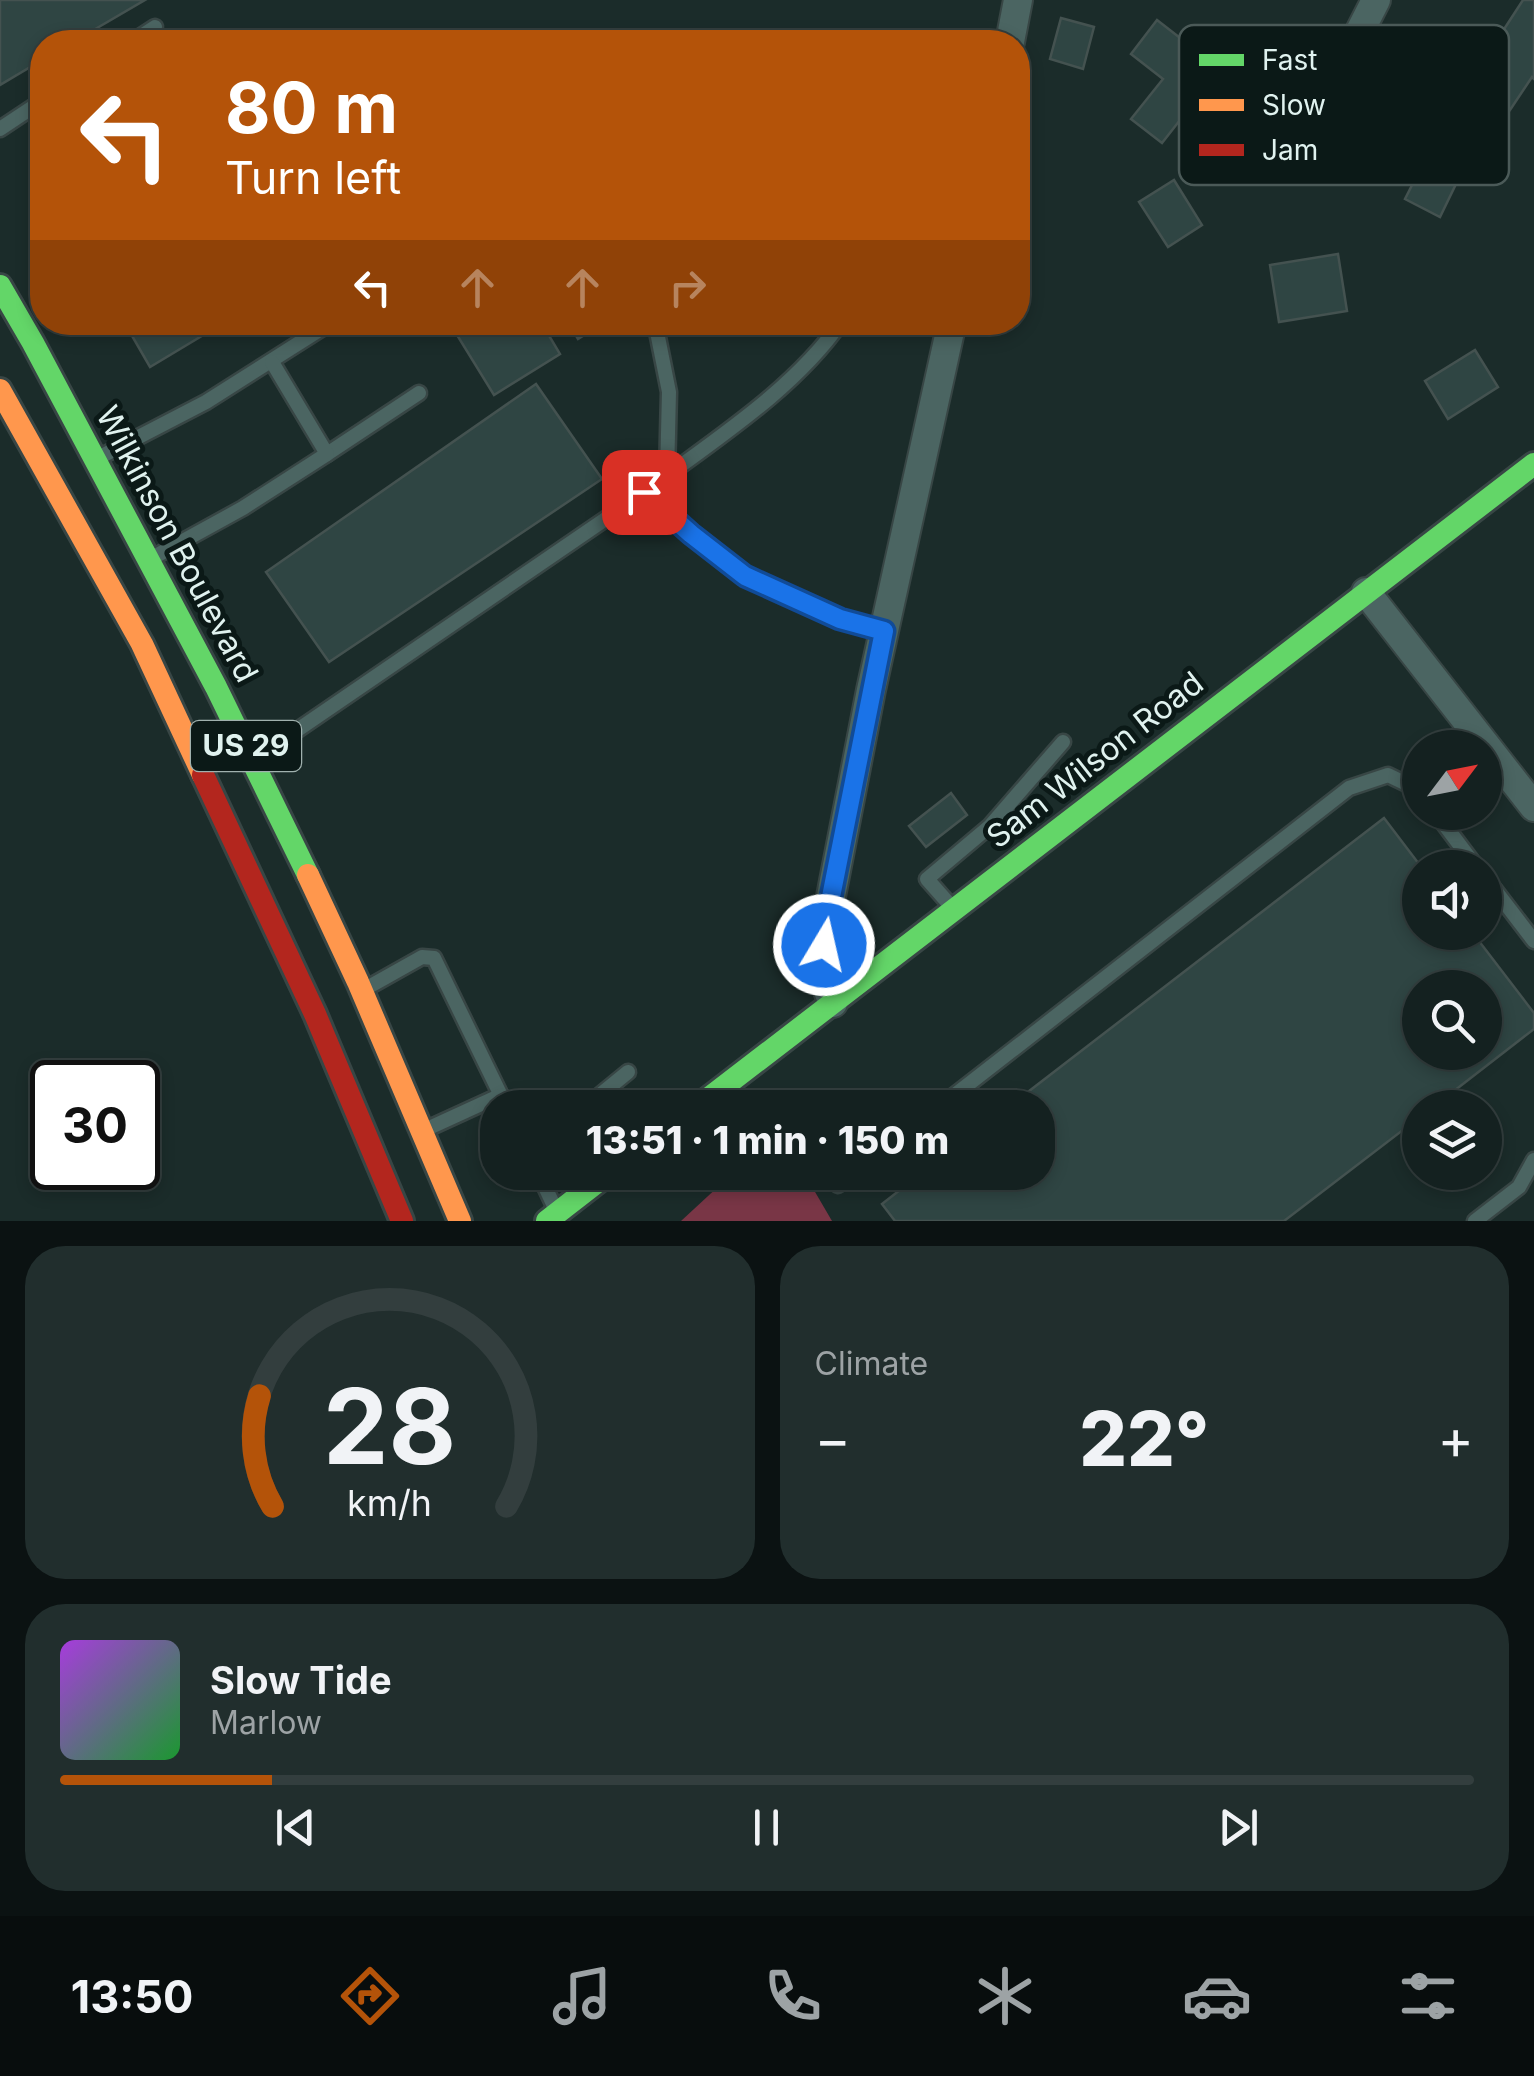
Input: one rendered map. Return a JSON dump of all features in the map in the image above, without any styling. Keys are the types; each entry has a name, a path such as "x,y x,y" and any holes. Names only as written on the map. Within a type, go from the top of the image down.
{"main road":[{"name":"Wilkinson Boulevard","path":"0,286 254,761 362,991 460,1221"},
{"name":"US 29","path":"0,390 142,644 315,1014 402,1221"},
{"name":"Sam Wilson Road","path":"719,1090 1534,464"},
{"path":"552,1217 587,1190"}],"street":[{"path":"1012,30 1018,0"},
{"path":"1363,25 1376,0"},
{"path":"832,1003 821,973 827,917 949,335"},
{"path":"1366,592 1534,807"}],"lane":[{"path":"151,30 156,27"},
{"path":"0,130 30,110"},
{"path":"95,459 206,402 312,335"},
{"path":"658,335 669,392 668,474"},
{"path":"254,761 644,492 770,396 831,335"},
{"path":"272,362 327,454"},
{"path":"149,560 242,508 419,393"},
{"path":"644,492 745,576 840,619 884,631"},
{"path":"954,910 927,879 990,826 1062,742"},
{"path":"961,1090 1349,788 1388,776 1402,782"},
{"path":"1449,830 1464,850"},
{"path":"1502,899 1534,940"},
{"path":"362,991 422,956 434,958 499,1090"},
{"path":"606,1090 628,1072"},
{"path":"422,1131 480,1110"},
{"path":"1475,1221 1519,1188 1534,1160"},
{"path":"544,1190 552,1217"}],"shaded area":[{"path":"715,1190 814,1190 832,1221 681,1221"}],"building":[{"path":"0,0 145,0 94,30 30,30 30,67 0,85"},
{"path":"1523,0 1534,0 1534,79 1510,110 1509,25"},
{"path":"1061,18 1094,27 1083,69 1050,59"},
{"path":"1157,20 1179,37 1179,121 1162,143 1131,119 1163,79 1131,54"},
{"path":"1174,180 1202,225 1168,247 1139,202"},
{"path":"1412,185 1456,185 1440,217 1405,199"},
{"path":"1338,254 1347,311 1279,322 1270,265"},
{"path":"132,335 203,335 150,367"},
{"path":"457,335 549,335 560,354 494,395"},
{"path":"1475,350 1498,387 1448,419 1425,381"},
{"path":"536,384 602,479 329,662 266,572"},
{"path":"951,793 967,815 926,847 909,826"},
{"path":"1384,818 1408,850 1402,850 1402,950 1486,950 1501,970 1402,970 1402,1070 1481,1070 1455,1090 1402,1090 1402,1131 1284,1221 895,1221 882,1204 900,1190 1055,1190 1055,1090 1030,1090"},
{"path":"1502,971 1534,1013 1534,1029 1502,1054"}],"traffic: fast":[{"path":"0,286 216,687 308,875"},
{"path":"719,1090 1534,464"},
{"path":"547,1221 587,1190"}],"traffic: slow":[{"path":"0,390 142,644 203,775"},
{"path":"308,875 460,1221"}],"traffic: jam":[{"path":"203,775 315,1014 402,1221"}],"route":[{"path":"644,492 745,576 840,619 884,631 824,945"}]}
